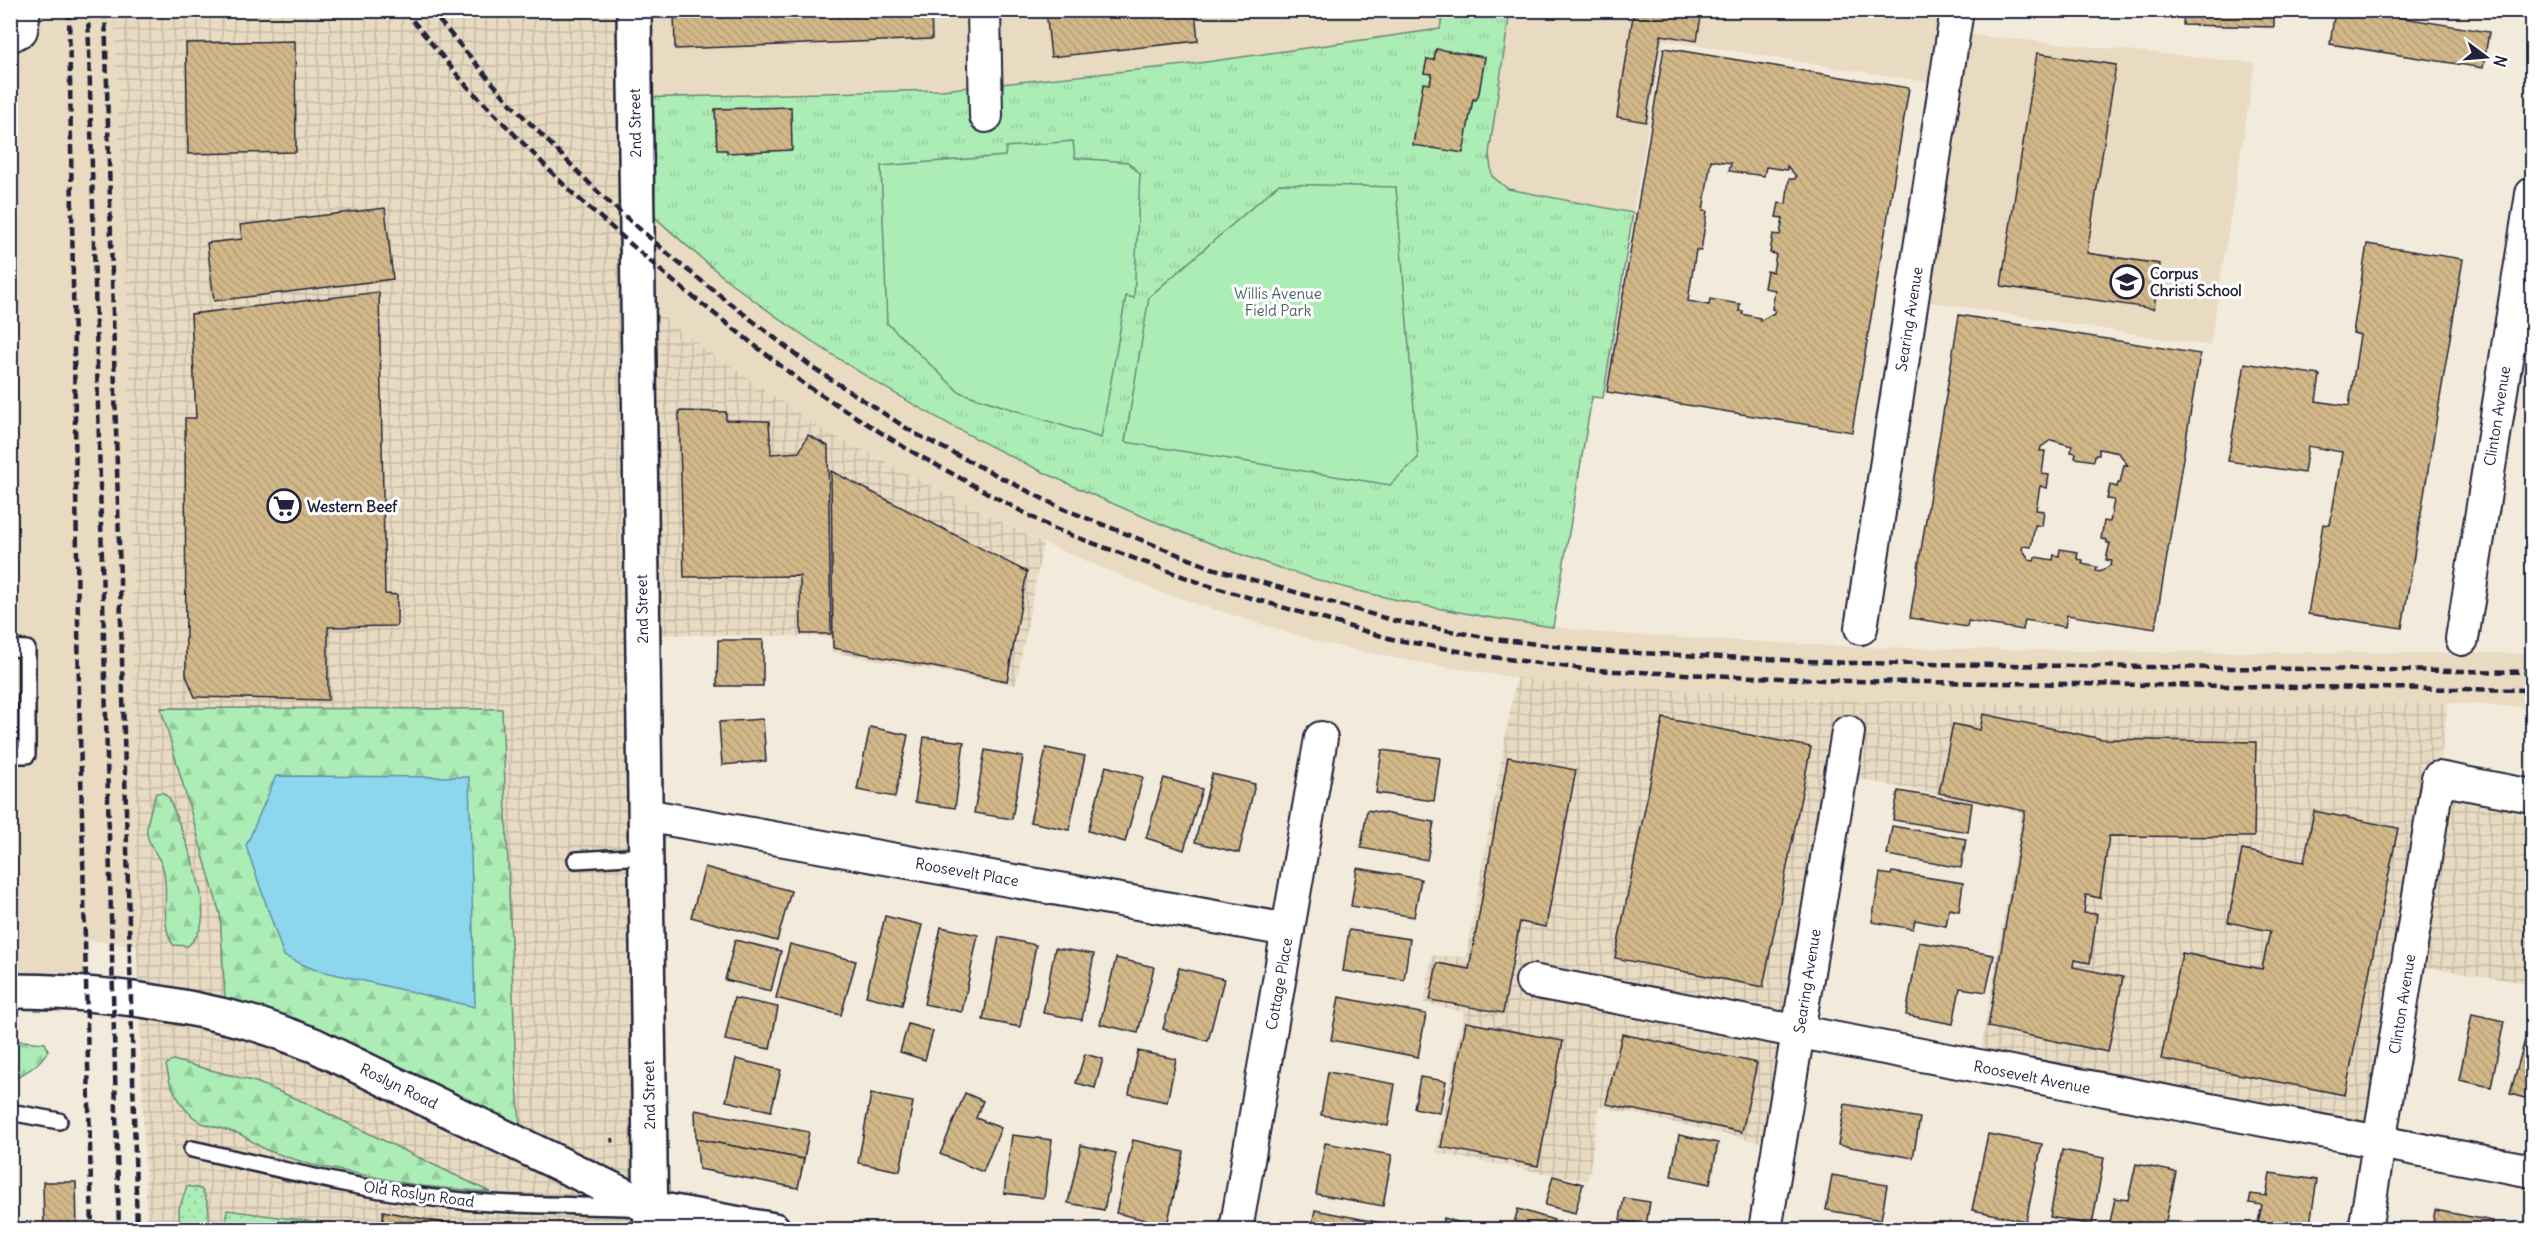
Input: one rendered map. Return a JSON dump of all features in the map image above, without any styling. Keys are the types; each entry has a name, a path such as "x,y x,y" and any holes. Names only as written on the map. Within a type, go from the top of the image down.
{"street":[{"path":"10,36 21,30 24,10"},
{"name":"2nd Street","path":"634,10 651,1219"},
{"path":"984,10 986,116"},
{"name":"Searing Avenue","path":"1861,628 1958,10"},
{"name":"Clinton Avenue","path":"2462,639 2532,194"},
{"name":"Searing Avenue","path":"1765,1230 1848,732"},
{"name":"Cottage Place","path":"1236,1230 1321,738"},
{"name":"Clinton Avenue","path":"2365,1230 2438,778 2532,796"},
{"name":"Roosevelt Place","path":"645,815 1288,930"},
{"name":"Roosevelt Avenue","path":"1532,981 2532,1172"},
{"name":"Roslyn Road","path":"10,991 130,998 226,1016 272,1029 314,1045 651,1219 774,1230"}],"lane":[{"path":"10,648 27,649 27,755 10,755"},
{"path":"576,860 646,856"},
{"path":"10,1112 59,1120"},
{"name":"Old Roslyn Road","path":"192,1149 355,1185 432,1198 651,1219"}],"path":[{"path":"612,1138 613,1145"}],"shaded area":[{"path":"10,11 1443,11 1440,29 1185,65 941,90 633,198 730,282 810,339 929,413 1066,484 1214,546 1352,590 1466,615 1601,633 1853,647 2165,652 2532,653 2532,708 2448,703 2147,708 1846,700 1588,685 1516,678 1410,661 1318,642 1160,592 1048,545 820,428 683,333 637,294 128,315 137,946 85,940 83,992 11,989"},
{"path":"114,11 632,11 635,293 683,333 820,428 1043,543 1016,685 832,652 831,637 643,634 647,1220 701,1229 147,1229 137,946 128,315"},
{"path":"1510,11 1957,11 1954,33 2255,63 2210,346 1912,299 1945,85 1663,40 1633,213 1508,189 1492,176 1489,154"},
{"path":"1516,678 1588,685 1846,700 2147,708 2448,703 2438,778 2532,796 2532,984 2408,964 2379,1142 1978,1068 2022,812 1840,775 1777,1146 1599,1106 1588,1181 1436,1153 1464,1012 1424,1003 1432,955 1466,957"}],"green space":[{"name":"Willis Avenue Field Park","path":"1443,11 1510,11 1489,154 1492,176 1508,189 1633,213 1603,398 1592,397 1553,627 1478,616 1404,601 1302,575 1174,529 1039,470 932,415 829,353 731,283 633,198 632,98 941,90 1185,65 1440,29"},
{"path":"1073,141 1075,158 1128,162 1140,174 1134,298 1126,296 1101,438 959,392 887,323 881,166 1005,156 1006,147"},
{"path":"1279,184 1396,187 1418,458 1390,485 1125,442 1149,297"},
{"path":"161,708 502,709 516,1073 522,1146 226,1016 220,914"},
{"path":"156,793 163,793 169,798 198,880 203,913 197,935 188,946 173,945 169,936 163,868 147,834 148,819"},
{"path":"11,1040 45,1043 48,1050 32,1068 11,1080"},
{"path":"173,1060 256,1082 304,1102 490,1192 421,1186 312,1165 266,1150 240,1134 202,1123 192,1116 182,1105 170,1083 166,1065"},
{"path":"187,1186 201,1189 204,1194 208,1208 209,1229 180,1229 179,1209"},
{"path":"227,1210 367,1229 226,1229"}],"water":[{"path":"276,776 469,777 475,1007 313,969 284,956 246,846"}],"building":[{"path":"674,10 931,10 932,39 675,49"},
{"path":"1046,10 1195,10 1198,41 1051,57"},
{"path":"1634,10 1702,10 1697,41 1661,35 1646,122 1617,117"},
{"path":"2184,10 2274,10 2274,27 2183,25"},
{"path":"2335,10 2355,10 2489,32 2483,68 2330,44"},
{"path":"295,41 296,152 188,154 186,43"},
{"path":"1664,48 1909,88 1852,432 1607,392","holes":["1711,160 1731,163 1729,171 1764,176 1766,167 1787,170 1787,166 1796,176 1795,179 1789,179 1786,204 1779,203 1776,217 1783,218 1780,235 1773,234 1770,253 1776,254 1773,272 1767,271 1764,288 1775,290 1772,309 1775,310 1774,313 1760,321 1760,318 1742,314 1743,311 1739,311 1740,304 1710,299 1709,305 1688,301 1696,250 1701,251 1707,211 1703,211"]},
{"path":"1436,49 1485,57 1479,93 1476,100 1473,99 1463,153 1413,145 1423,83 1430,84 1432,74 1424,73 1427,59 1434,60"},
{"path":"2037,53 2116,65 2087,253 2160,264 2154,309 2001,286"},
{"path":"791,107 792,150 727,153 727,150 717,150 715,109"},
{"path":"385,208 393,279 214,301 207,243 242,239 240,225"},
{"path":"2367,244 2463,259 2402,628 2308,614 2323,524 2330,525 2342,452 2308,446 2304,473 2228,461 2245,363 2320,375 2316,401 2349,406 2360,335 2353,333"},
{"name":"Western Beef","path":"379,292 385,594 397,595 397,626 328,627 328,700 195,697 186,675 185,418 196,418 191,314"},
{"path":"1959,315 2200,354 2155,629 2067,615 2065,627 2025,620 2023,630 1968,621 1967,627 1910,618","holes":["2051,440 2072,446 2071,452 2076,453 2075,458 2094,461 2095,455 2099,455 2099,449 2119,453 2128,466 2124,465 2117,487 2110,485 2107,499 2114,500 2110,522 2104,521 2101,539 2110,543 2106,560 2112,561 2111,565 2100,572 2096,571 2097,567 2082,564 2083,560 2077,559 2078,552 2060,549 2059,556 2054,555 2053,560 2035,557 2034,561 2030,560 2022,549 2023,546 2031,547 2035,525 2042,526 2044,511 2036,510 2040,486 2047,488 2049,475 2042,474 2045,451 2040,451 2041,447"]},
{"path":"679,411 726,412 726,420 769,421 771,454 799,452 808,435 828,446 831,634 801,634 800,576 684,577"},
{"path":"831,471 1027,572 1007,681 833,648"},
{"path":"718,640 763,640 763,686 717,686"},
{"path":"1983,714 2102,739 2256,742 2254,837 2109,836 2100,898 2086,895 2084,913 2097,914 2090,963 2074,960 2073,967 2123,977 2108,1052 1988,1027 2025,811 1939,793 1953,724 1980,730"},
{"path":"1663,718 1811,747 1763,987 1615,958"},
{"path":"763,719 766,761 722,765 719,722"},
{"path":"870,727 908,735 895,797 857,790"},
{"path":"924,737 964,742 955,808 915,802"},
{"path":"1046,748 1085,756 1069,830 1030,822"},
{"path":"985,750 1023,757 1012,819 974,813"},
{"path":"1382,750 1440,758 1434,801 1376,793"},
{"path":"1508,757 1576,770 1546,927 1520,922 1503,1013 1430,1000 1437,963 1469,969"},
{"path":"1106,766 1143,777 1125,842 1088,831"},
{"path":"1212,774 1255,784 1239,853 1195,842"},
{"path":"1164,778 1202,789 1184,850 1146,838"},
{"path":"1898,791 1972,803 1968,832 1893,820"},
{"path":"1367,810 1434,822 1427,860 1361,848"},
{"path":"2314,811 2398,828 2345,1095 2161,1059 2182,953 2262,969 2270,931 2228,922 2242,850 2304,862"},
{"path":"1892,826 1966,839 1961,868 1887,855"},
{"path":"705,867 791,891 777,941 691,917"},
{"path":"1357,868 1421,879 1414,917 1351,906"},
{"path":"1892,872 1963,883 1959,911 1949,909 1946,926 1915,920 1913,929 1872,922 1880,873 1891,875"},
{"path":"885,916 922,925 902,1005 866,996"},
{"path":"941,927 978,935 962,1012 924,1004"},
{"path":"1349,930 1410,939 1404,980 1343,971"},
{"path":"999,937 1036,945 1020,1027 983,1020"},
{"path":"735,940 781,951 771,991 725,980"},
{"path":"1919,942 1994,955 1986,992 1960,988 1953,1024 1906,1015"},
{"path":"790,944 856,961 841,1015 776,998"},
{"path":"1055,948 1094,954 1082,1020 1043,1013"},
{"path":"1116,958 1154,967 1138,1033 1100,1024"},
{"path":"1179,968 1224,979 1208,1041 1163,1029"},
{"path":"1339,997 1426,1014 1418,1057 1331,1040"},
{"path":"734,998 778,1007 770,1049 725,1040"},
{"path":"2472,1014 2504,1021 2491,1087 2459,1080"},
{"path":"1466,1022 1563,1041 1538,1166 1441,1147"},
{"path":"908,1024 933,1031 925,1060 900,1052"},
{"path":"2528,1029 2532,1030 2532,1100 2510,1094"},
{"path":"1622,1034 1757,1063 1742,1132 1606,1104"},
{"path":"1138,1051 1176,1059 1167,1102 1129,1094"},
{"path":"1085,1054 1103,1059 1095,1088 1076,1083"},
{"path":"736,1059 781,1070 771,1111 726,1101"},
{"path":"1328,1072 1395,1084 1388,1126 1321,1115"},
{"path":"1420,1077 1446,1081 1440,1113 1414,1108"},
{"path":"965,1093 983,1101 976,1118 1001,1128 983,1172 940,1154"},
{"path":"871,1094 913,1102 900,1171 858,1163"},
{"path":"1845,1104 1920,1118 1913,1158 1838,1145"},
{"path":"695,1110 809,1132 804,1159 696,1139"},
{"path":"1988,1134 2042,1144 2026,1221 1972,1210"},
{"path":"1012,1135 1052,1140 1044,1198 1004,1193"},
{"path":"1679,1135 1718,1143 1710,1184 1671,1176"},
{"path":"696,1139 804,1159 798,1188 699,1169"},
{"path":"1133,1140 1184,1152 1167,1225 1116,1213"},
{"path":"1325,1143 1392,1155 1383,1206 1316,1194"},
{"path":"1081,1145 1116,1153 1104,1210 1068,1203"},
{"path":"2062,1150 2104,1158 2092,1225 2050,1217"},
{"path":"2136,1164 2176,1172 2164,1230 2123,1230 2109,1227 2115,1198 2128,1200"},
{"path":"2270,1173 2317,1180 2309,1230 2258,1222 2262,1205 2249,1203 2251,1194 2266,1196"},
{"path":"1832,1175 1887,1185 1881,1220 1826,1210"},
{"path":"1553,1176 1583,1184 1575,1213 1545,1205"},
{"path":"43,1182 76,1182 77,1230 44,1230"},
{"path":"1624,1198 1650,1202 1646,1225 1620,1220"},
{"path":"1518,1209 1554,1220 1551,1230 1512,1230"},
{"path":"1315,1210 1382,1223 1381,1230 1311,1230"},
{"path":"2435,1210 2493,1221 2491,1230 2432,1230"},
{"path":"383,1211 479,1230 383,1230"},
{"path":"1444,1218 1484,1230 1440,1230"}],"railway":[{"path":"69,10 79,692 92,1230"},
{"path":"88,10 119,1230"},
{"path":"105,10 137,1230"},
{"path":"404,10 464,83 569,190 674,282 804,384 907,449 1052,528 1206,585 1392,639 1492,657 1592,670 1848,681 2532,690"},
{"path":"430,10 509,102 603,197 681,265 812,367 914,433 1059,507 1212,568 1395,621 1495,639 1596,651 1850,663 2532,672"}],"place":[{"name":"Corpus Christi School","path":"2127,282"},
{"name":"Western Beef","path":"284,506"}]}
